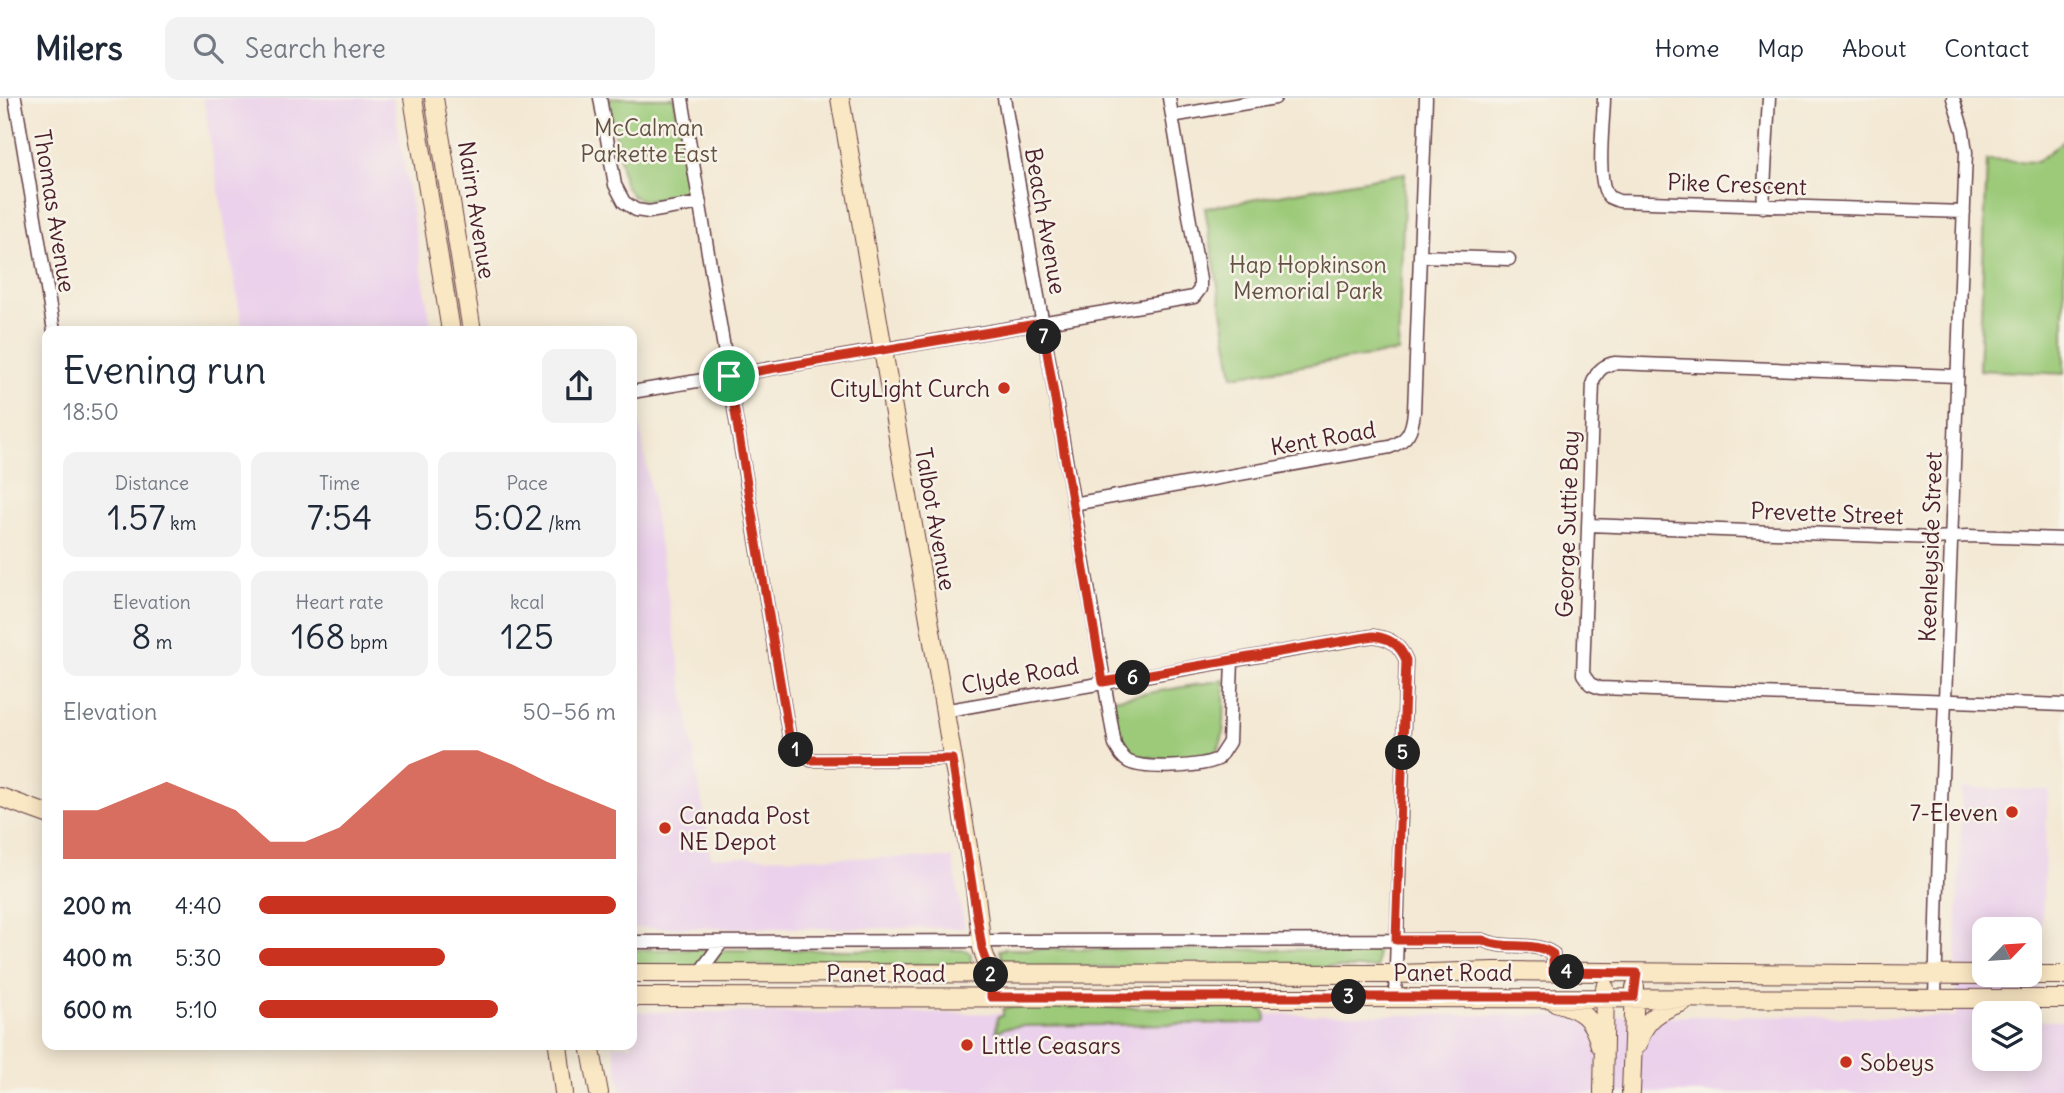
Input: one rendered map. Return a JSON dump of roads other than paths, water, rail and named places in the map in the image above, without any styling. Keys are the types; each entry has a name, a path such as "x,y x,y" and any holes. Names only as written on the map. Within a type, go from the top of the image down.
{"street":[{"name":"Thomas Avenue","path":"15,98 53,326"},
{"name":"Nairn Avenue","path":"413,98 451,326"},
{"name":"Nairn Avenue","path":"434,98 471,326"},
{"path":"600,98 615,185 624,202 636,210 649,212 700,203"},
{"path":"682,98 793,746 811,760 952,759"},
{"name":"Talbot Avenue","path":"840,98 982,944 984,997"},
{"name":"Beach Avenue","path":"1004,98 1103,682"},
{"path":"637,391 1190,299 1200,289 1200,280 1169,98"},
{"path":"1172,116 1275,98"},
{"name":"Kent Road","path":"1073,504 1390,447 1403,442 1412,429 1414,412 1426,98"},
{"name":"Pike Crescent","path":"1604,98 1601,172 1609,197 1619,201 1964,212"},
{"path":"1763,207 1769,98"},
{"name":"Keenleyside Street","path":"1935,999 1966,152 1953,98"},
{"path":"436,240 457,237"},
{"path":"1420,256 1509,259"},
{"name":"George Suttie Bay","path":"1945,701 1595,686 1586,679 1582,669 1593,382 1598,370 1609,364 1957,376"},
{"name":"Prevette Street","path":"1588,525 2064,539"},
{"name":"Clyde Road","path":"943,711 1373,636 1394,642 1406,660 1395,997"},
{"name":"Clyde Road","path":"1103,682 1115,745 1124,759 1140,765 1198,765 1218,759 1229,742 1233,661"},
{"path":"1945,701 2064,705"},
{"path":"0,797 42,812"},
{"path":"637,942 982,944 1483,940 1495,946 1545,948 1553,954 1553,972"},
{"path":"699,973 722,942"},
{"name":"Panet Road","path":"637,972 1972,975"},
{"path":"1605,1093 1606,973"},
{"path":"1631,1093 1637,973"},
{"path":"2042,975 2064,975"},
{"path":"637,1000 651,996"},
{"name":"Panet Road","path":"637,997 2064,999"},
{"path":"1542,997 1584,1013 1592,1023 1604,1065"},
{"path":"1633,1061 1641,1031 1651,1017 1663,1009 1700,998"},
{"path":"553,1050 561,1066"},
{"path":"559,1050 564,1093"},
{"path":"593,1050 599,1093"}],"place":[{"name":"CityLight Curch","path":"1004,388"},
{"name":"7-Eleven","path":"2012,812"},
{"name":"Canada Post NE Depot","path":"665,828"},
{"name":"Little Ceasars","path":"967,1045"},
{"name":"Sobeys","path":"1846,1062"}],"park label":[{"name":"McCalman Parkette East","path":"649,140"},
{"name":"Hap Hopkinson Memorial Park","path":"1308,277"}]}
